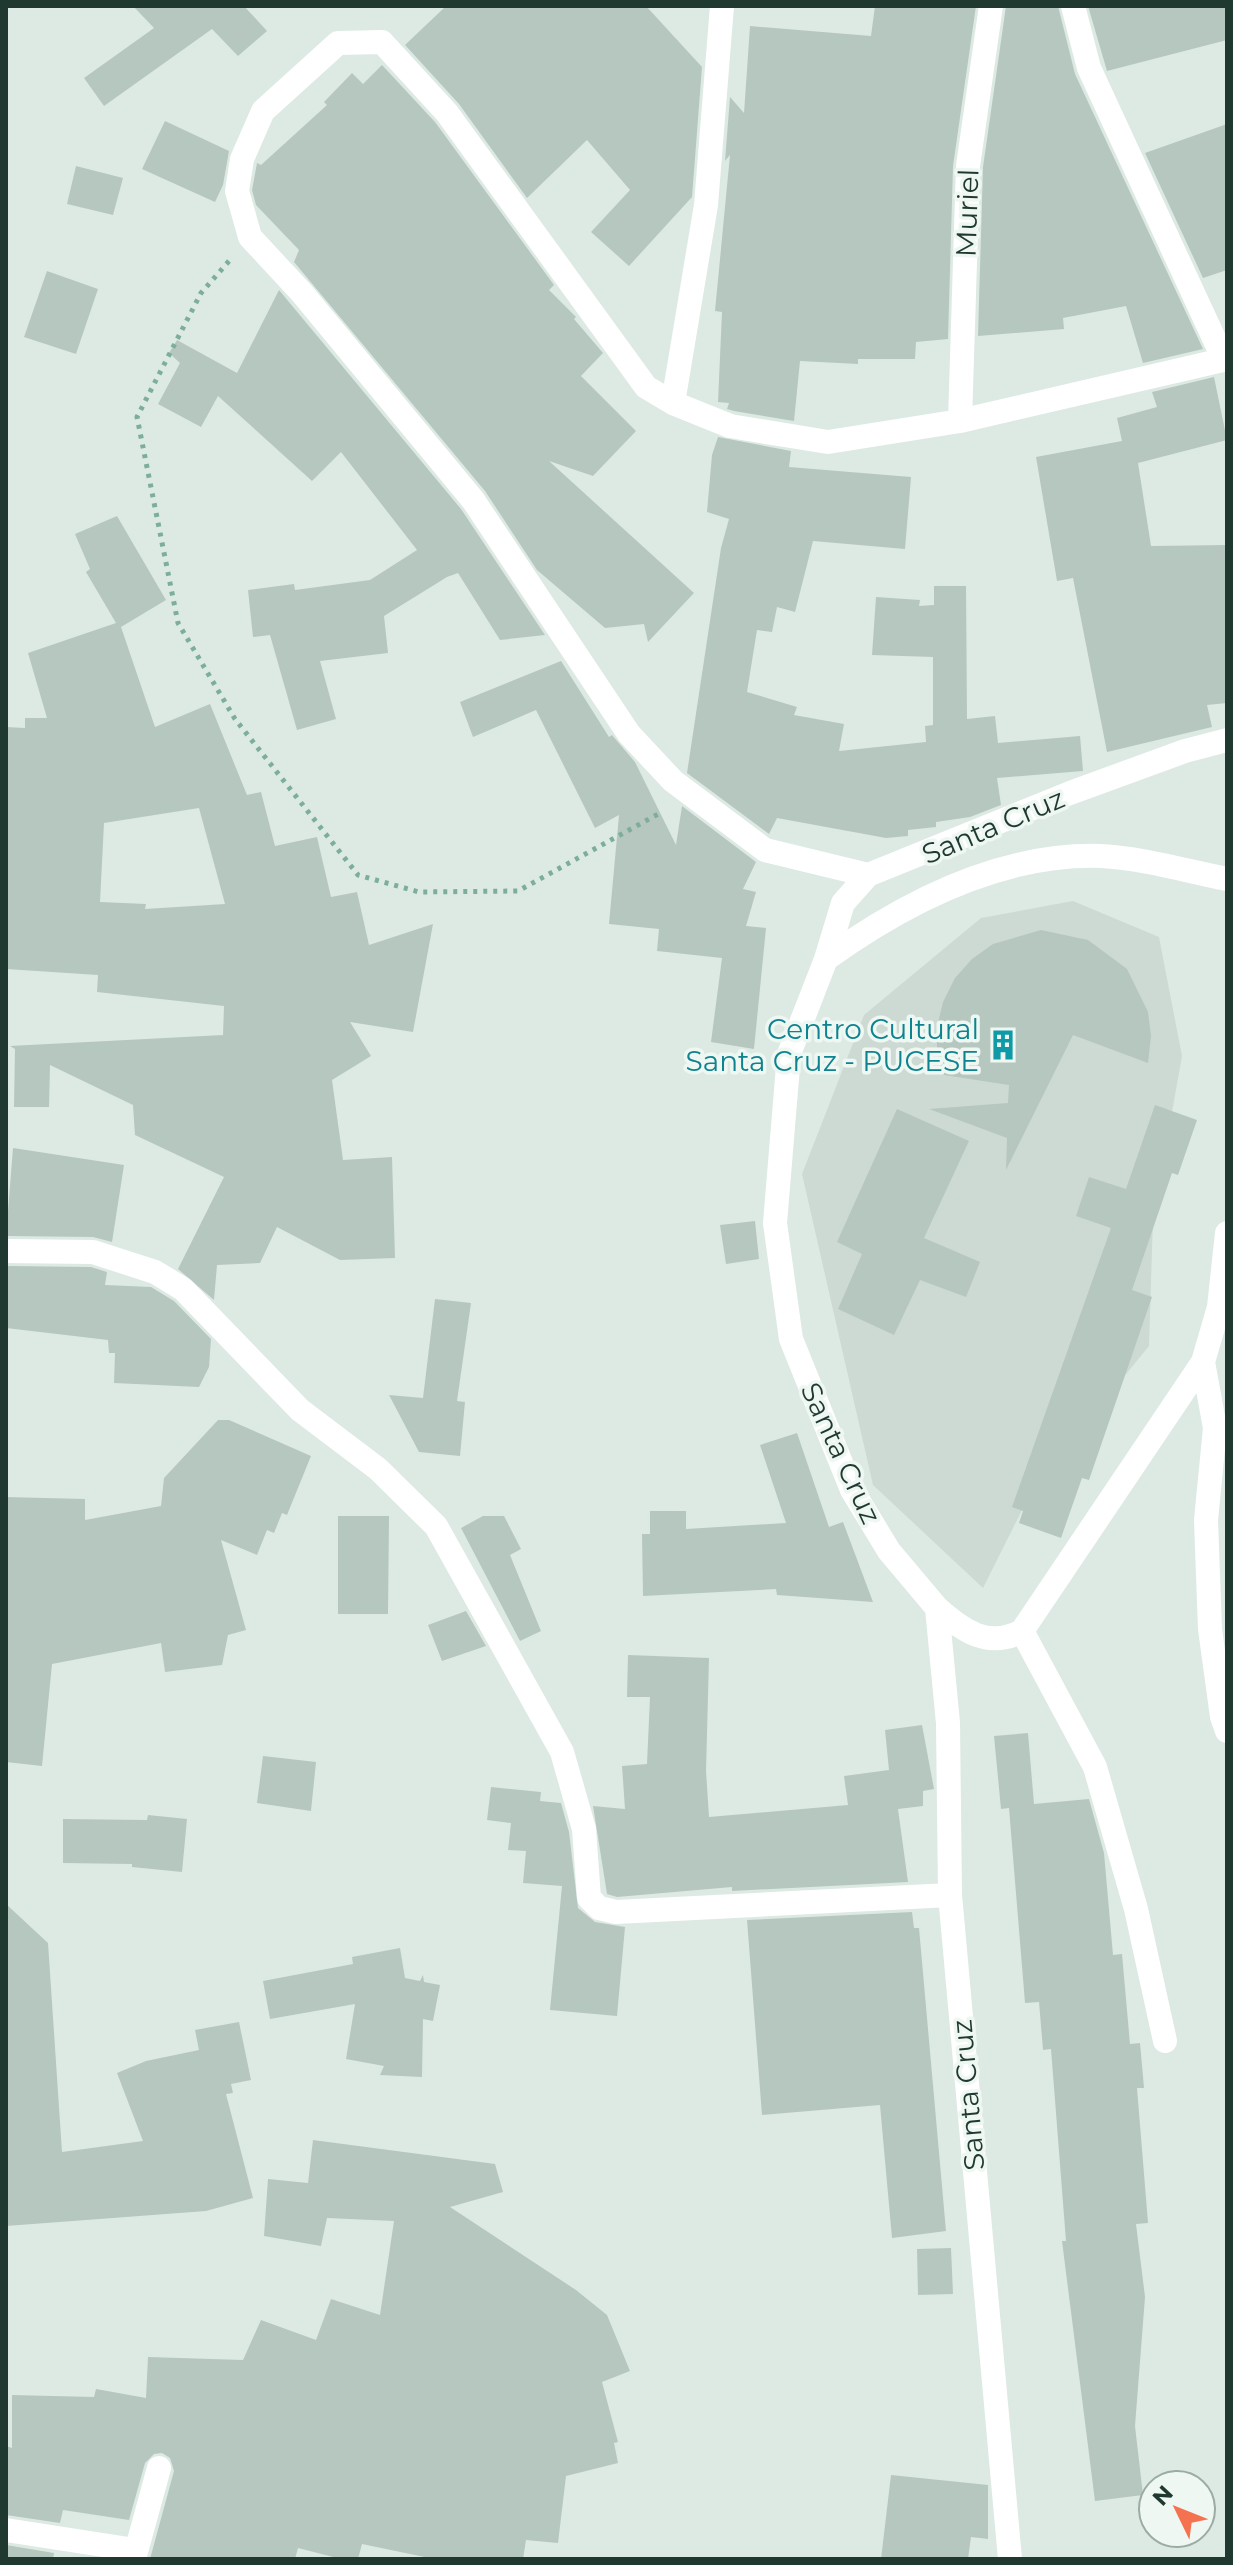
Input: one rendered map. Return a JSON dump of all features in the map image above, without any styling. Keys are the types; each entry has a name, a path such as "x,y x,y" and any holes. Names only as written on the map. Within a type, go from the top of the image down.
{"street":[{"path":"673,403 706,205 722,6"},
{"name":"Muriel","path":"960,421 968,166 991,6"},
{"path":"868,875 765,850 690,796 629,734 473,500 302,293 250,237 237,191 242,159 263,111 338,43 382,42 447,113 646,387 673,403 730,426 828,442 960,421 1225,359 1089,68 1073,6"},
{"name":"Santa Cruz","path":"1010,2559 950,1895 948,1723 937,1608 889,1551 852,1490 791,1339 775,1223 789,1054 826,959 843,903 868,875 1070,793 1185,751 1227,740"},
{"path":"826,959 931,895 1032,859 1103,856 1227,879"},
{"path":"937,1608 958,1626 989,1640 1006,1640 1022,1631 1203,1362 1219,1307 1227,1233"},
{"path":"6,1251 93,1252 155,1272 183,1289 300,1410 378,1469 436,1526 562,1752 584,1829 592,1904 616,1912 950,1895"},
{"path":"1203,1362 1215,1428 1206,1520 1210,1629 1222,1717 1227,1731"},
{"path":"1022,1631 1095,1767 1136,1909 1165,2041"},
{"path":"6,2530 134,2554 159,2468"}],"path":[{"path":"250,237 201,293 137,417 178,623 235,719 358,875 419,892 518,891 690,796"}],"shaded area":[{"path":"1073,901 1159,937 1182,1056 1153,1219 1149,1346 1033,1488 983,1588 873,1485 802,1174 864,1015 981,918"}],"building":[{"path":"133,6 244,6 267,31 238,56 212,29 104,106 84,78 154,28"},
{"path":"446,6 646,6 702,67 692,197 629,266 591,232 630,190 587,140 527,198 459,104 405,45"},
{"path":"875,6 976,6 953,166 948,339 916,342 915,359 858,359 858,364 800,361 794,421 727,409 729,403 718,402 722,312 715,311 730,155 725,161 730,97 744,113 750,26 871,36"},
{"path":"1006,6 1058,6 1075,74 1203,349 1143,363 1126,306 1063,318 1064,329 978,336 983,167"},
{"path":"1088,6 1227,6 1227,40 1107,71"},
{"path":"382,65 435,122 554,285 549,290 576,317 574,319 603,353 581,376 636,431 593,476 549,461 694,593 648,642 644,624 605,628 537,570 485,491 294,262 299,250 256,205 252,190 257,163 261,165 327,105 324,102 352,73 363,84"},
{"path":"165,121 229,151 223,185 215,202 142,169"},
{"path":"1227,124 1227,270 1203,278 1145,153"},
{"path":"76,166 123,178 113,215 67,204"},
{"path":"47,271 98,289 76,354 24,337"},
{"path":"279,290 461,509 545,635 500,640 458,573 447,577 384,616 388,653 320,661 336,719 297,730 270,635 253,637 248,590 294,584 295,590 370,580 417,550 341,452 312,481 218,396 201,427 158,404 180,363 169,353 177,340 237,373"},
{"path":"1214,377 1227,440 1138,463 1151,546 1227,545 1227,703 1207,705 1212,727 1107,752 1073,578 1057,581 1036,457 1122,441 1117,418 1157,407 1152,392"},
{"path":"718,437 791,451 789,467 911,477 905,549 813,541 795,612 777,607 772,632 757,630 747,692 797,707 794,715 844,724 839,751 926,742 925,726 933,725 933,657 872,655 876,597 920,600 919,606 934,605 934,586 966,586 967,719 995,716 998,743 1080,736 1083,771 997,778 1001,805 970,817 936,822 936,827 908,830 908,836 886,838 777,818 769,834 687,773 721,548 729,519 707,512 712,455"},
{"path":"117,516 166,600 121,627 155,727 210,704 247,795 261,792 275,846 317,837 331,897 357,892 369,945 433,924 413,1032 350,1022 371,1056 332,1080 343,1160 392,1157 395,1258 340,1260 277,1227 260,1263 217,1265 214,1300 178,1269 224,1177 135,1135 133,1105 50,1065 49,1107 14,1107 15,1049 10,1046 223,1035 224,1006 97,992 98,975 6,969 6,727 25,728 25,718 47,718 28,653 116,623 86,572 90,569 75,534","holes":["199,808 225,904 145,909 146,904 100,902 104,823"]},
{"path":"561,661 609,737 612,735 635,762 676,845 682,806 756,862 743,889 756,892 746,926 766,928 754,1049 711,1042 722,958 657,951 659,929 609,924 619,815 595,828 536,710 473,737 460,702"},
{"name":"Centro Cultural Santa Cruz - PUCESE","path":"1041,930 1088,940 1127,969 1148,1012 1151,1036 1148,1063 1073,1035 1006,1170 1007,1138 929,1109 1008,1103 1009,1085 944,1075 937,1053 937,1027 943,1002 955,978 972,959 993,944"},
{"path":"1155,1105 1197,1120 1178,1175 1172,1173 1132,1290 1152,1297 1089,1480 1082,1478 1061,1538 1019,1523 1023,1511 1012,1507 1111,1228 1076,1216 1089,1177 1126,1189"},
{"path":"897,1109 969,1141 924,1238 980,1262 966,1297 920,1280 894,1335 838,1309 862,1254 837,1242"},
{"path":"13,1148 124,1165 112,1242 93,1237 6,1236"},
{"path":"755,1221 759,1259 726,1264 720,1225"},
{"path":"6,1266 91,1267 107,1272 105,1285 151,1287 174,1301 211,1339 209,1367 199,1387 114,1383 115,1353 109,1353 108,1340 6,1328"},
{"path":"435,1299 471,1303 457,1401 465,1402 460,1456 419,1452 389,1395 423,1398"},
{"path":"218,1420 229,1420 311,1456 287,1515 282,1513 274,1533 267,1530 257,1555 221,1540 246,1630 228,1635 222,1665 165,1672 161,1643 52,1664 42,1766 6,1762 6,1497 85,1499 85,1520 161,1506 164,1478"},
{"path":"797,1433 829,1527 843,1522 873,1602 777,1595 776,1589 643,1596 642,1534 650,1534 650,1511 686,1511 686,1529 786,1523 760,1445"},
{"path":"338,1516 389,1516 388,1614 338,1614"},
{"path":"483,1516 504,1516 521,1549 510,1555 541,1631 520,1641 461,1528"},
{"path":"466,1611 486,1646 442,1661 428,1625"},
{"path":"628,1655 709,1658 706,1771 709,1817 848,1805 844,1776 889,1770 885,1730 922,1725 934,1789 923,1791 923,1806 898,1809 908,1882 732,1891 732,1887 617,1897 607,1894 593,1806 625,1809 622,1766 647,1764 650,1697 627,1697"},
{"path":"1028,1733 1034,1804 1089,1799 1104,1853 1113,1955 1122,1954 1130,2044 1140,2043 1144,2088 1137,2088 1148,2223 1136,2224 1145,2297 1135,2426 1140,2469 1137,2469 1137,2496 1095,2501 1062,2241 1066,2241 1051,2049 1043,2050 1039,2002 1025,2003 1009,1808 1001,1809 994,1736"},
{"path":"263,1756 316,1762 311,1811 257,1803"},
{"path":"491,1787 541,1792 540,1801 561,1803 569,1832 578,1908 595,1922 625,1927 617,2016 550,2010 562,1886 523,1883 526,1851 508,1850 511,1823 487,1820"},
{"path":"148,1815 187,1819 182,1872 132,1867 132,1864 63,1863 63,1819 147,1820"},
{"path":"6,1904 48,1943 62,2152 143,2141 117,2073 146,2061 199,2050 195,2030 239,2022 251,2080 231,2084 233,2093 226,2094 253,2198 206,2211 6,2226"},
{"path":"912,1912 914,1928 919,1928 946,2231 892,2238 880,2105 762,2115 747,1920"},
{"path":"400,1948 405,1978 420,1981 423,1975 424,1982 440,1985 433,2021 423,2019 422,2077 380,2075 384,2066 346,2059 355,2004 270,2019 263,1981 353,1964 352,1957"},
{"path":"313,2140 495,2164 503,2192 450,2207 576,2290 607,2315 630,2371 602,2382 618,2442 614,2443 618,2463 566,2476 558,2543 526,2540 523,2559 434,2559 362,2544 358,2559 341,2559 298,2548 295,2559 150,2559 174,2471 170,2458 162,2453 154,2454 145,2463 129,2520 63,2510 60,2523 6,2515 6,2446 12,2448 12,2395 94,2397 96,2389 146,2398 148,2357 243,2360 261,2320 316,2340 331,2299 380,2315 394,2221 327,2218 321,2246 264,2236 268,2179 308,2183"},
{"path":"951,2248 953,2294 918,2295 917,2249"},
{"path":"891,2475 988,2485 988,2539 971,2537 968,2559 881,2559"},
{"path":"6,2545 54,2553 53,2559 6,2559"}],"place":[{"name":"Centro Cultural Santa Cruz - PUCESE","path":"1003,1045"}]}
